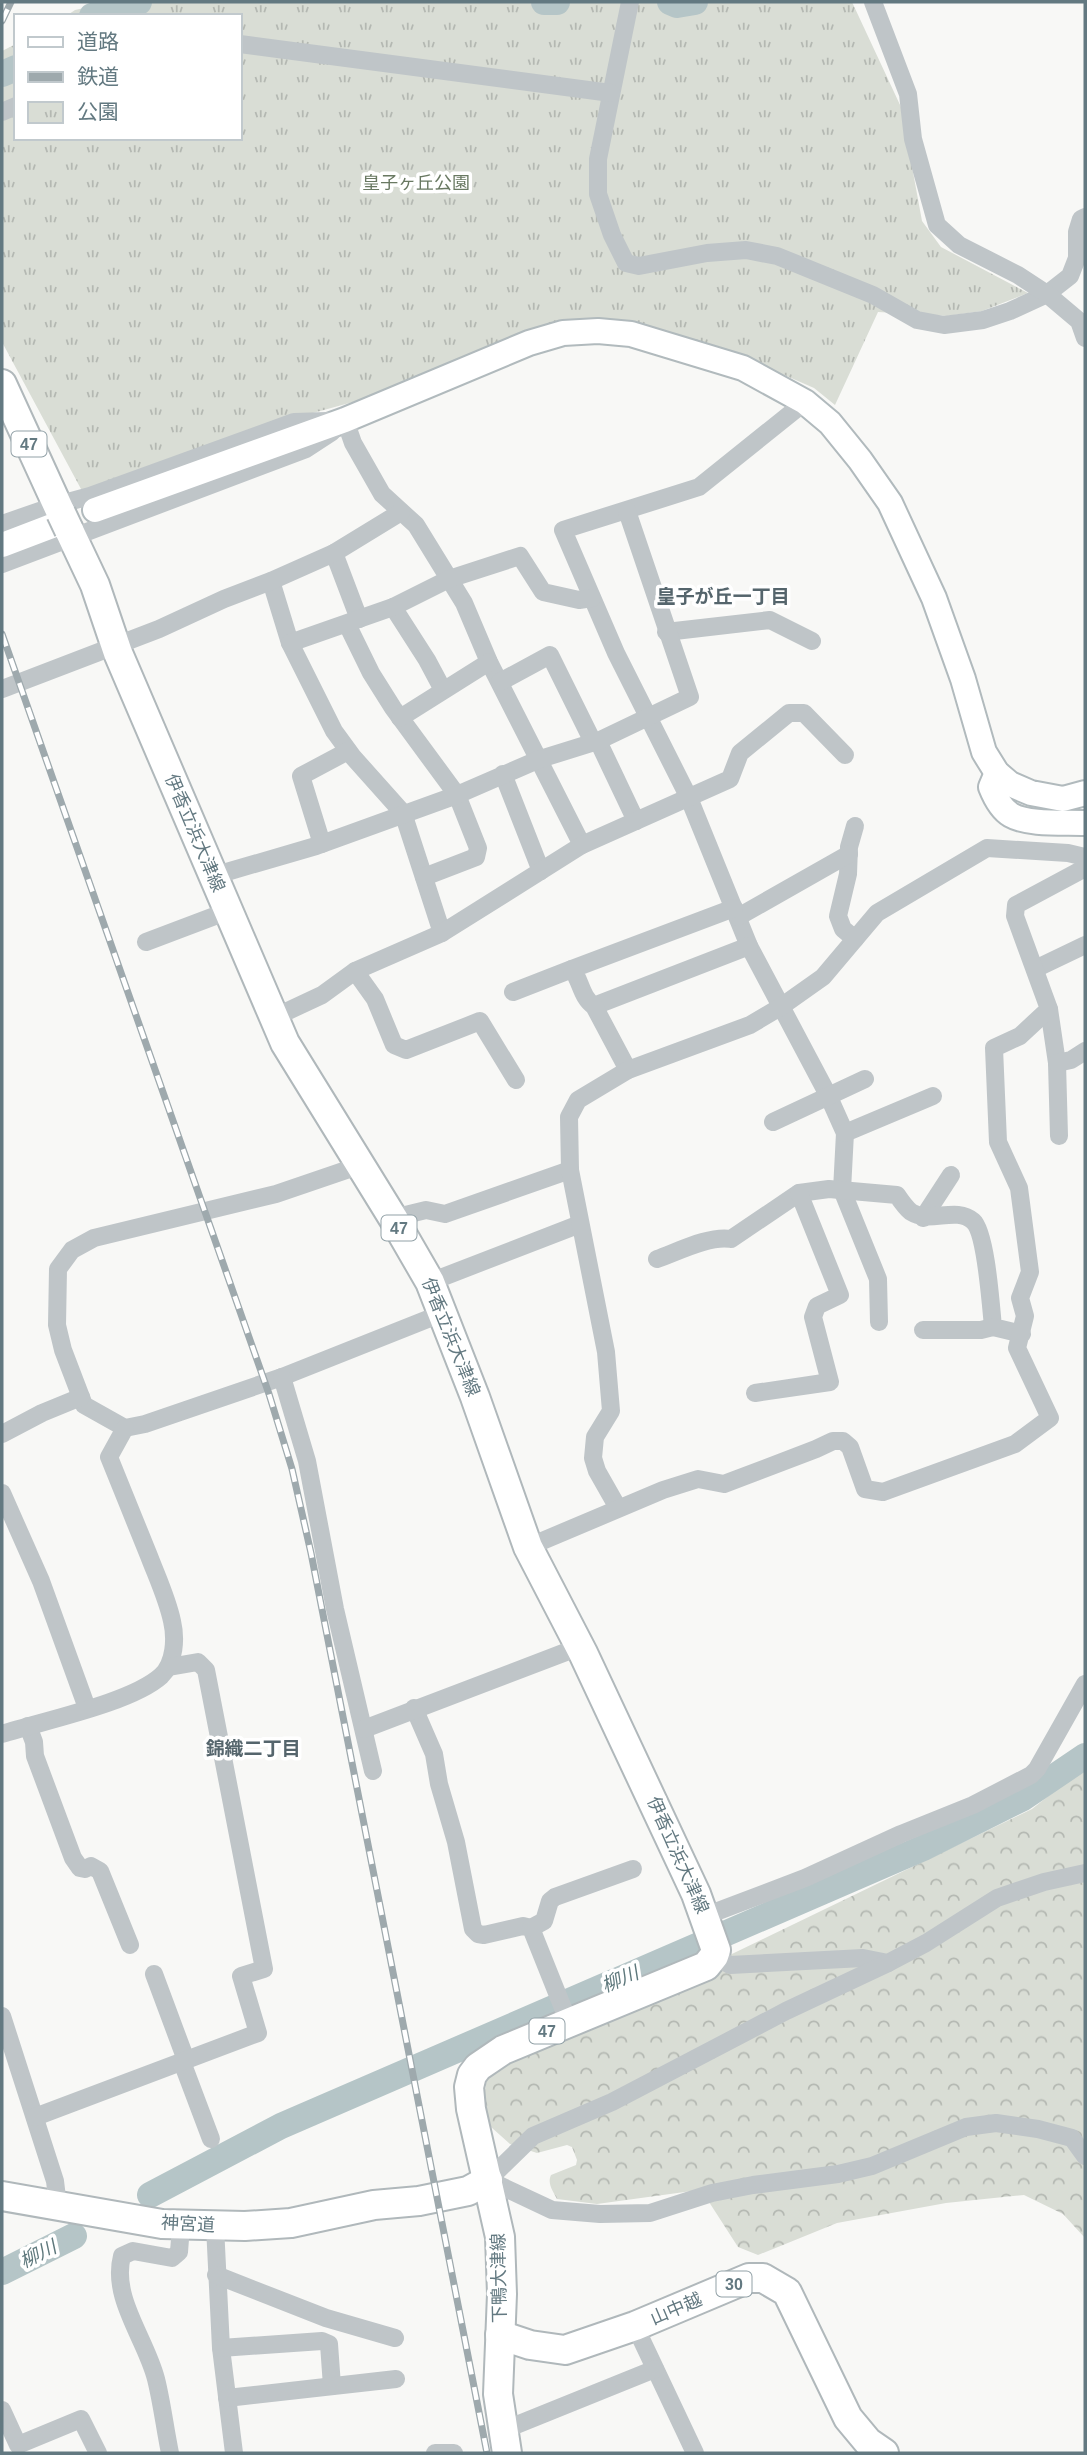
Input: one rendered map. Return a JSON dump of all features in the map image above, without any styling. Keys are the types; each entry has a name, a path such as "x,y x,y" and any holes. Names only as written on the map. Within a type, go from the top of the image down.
{"main road":[{"name":"伊香立浜大津線","path":"2,384 62,522 95,585 116,646 273,1018 285,1043 430,1282 528,1547 643,1778 711,1936"},
{"name":"47","path":"488,2180 471,2109 469,2087 472,2075 478,2067 503,2050 568,2019 706,1966 711,1936"},
{"name":"神宮道","path":"2,2196 181,2226 274,2225 374,2205 386,2197 428,2182 465,2175 488,2180"},
{"name":"下鴨大津線","path":"488,2180 500,2237 500,2335"},
{"name":"山中越","path":"500,2335 530,2345 565,2350 635,2326 750,2278 763,2278 787,2292 848,2418 872,2450"},
{"path":"500,2335 498,2394 506,2442"}],"street":[{"path":"873,2 908,94 914,139 937,225 959,245 1018,275 1046,294 1079,321 1085,338"},
{"path":"630,3 598,159 598,194 612,235 626,264 639,266 707,253 746,250 777,256 873,295 917,320 944,326 982,320 1010,311 1046,294 1070,276 1077,258 1077,232 1081,219 1085,217"},
{"path":"242,44 611,93"},
{"path":"95,510 345,420 528,343 564,333 598,331 631,334 743,368 805,402 830,423 890,503 934,598 963,679 984,752 997,773 1010,784 1031,793 1063,799 1085,793"},
{"path":"805,402 699,487 564,530 616,653 689,798 749,946 828,1095 845,1133 842,1190 878,1279 879,1322"},
{"path":"2,545 62,522 306,449 331,434 345,420"},
{"path":"2,564 62,522 90,496 294,422 345,420"},
{"path":"345,420 353,443 382,494 416,525 464,603 489,662 582,845"},
{"path":"213,876 322,844 457,794 540,759 596,742 690,697 627,511"},
{"path":"2,689 116,646 271,581 334,553 401,512"},
{"path":"2,524 62,522"},
{"path":"334,553 353,622 371,673 400,718 457,794 478,848 476,858 424,877"},
{"path":"290,643 393,607 449,579 520,556 543,592 579,600 592,598"},
{"path":"271,581 290,643 334,731 348,751 403,813 442,933"},
{"path":"393,607 443,690"},
{"path":"666,632 770,620 812,641"},
{"path":"500,682 550,654 636,821"},
{"path":"400,718 489,662"},
{"path":"273,1018 322,995 355,971 442,933 582,845 730,779 740,753 789,713 804,713 845,755"},
{"path":"322,844 302,776 348,751"},
{"path":"997,773 991,787 997,802 1011,816 1032,821 1085,823"},
{"path":"503,774 541,871"},
{"path":"855,826 838,916 843,929 855,939"},
{"path":"618,1508 597,1471 593,1458 595,1437 611,1411 606,1352 570,1170 569,1117 578,1100 628,1070 751,1025 782,1006 823,977 877,913 987,848 1068,853 1085,858"},
{"path":"513,992 736,912 849,854"},
{"path":"1059,1136 1057,1063 1049,1009 1016,916 1016,905 1085,868"},
{"path":"146,942 228,911"},
{"path":"1035,969 1085,945"},
{"path":"594,1006 749,946"},
{"path":"572,969 578,977 586,1001 594,1006 628,1070"},
{"path":"355,971 375,999 394,1045 406,1050 480,1021 516,1080"},
{"path":"528,1547 618,1508 698,1479 724,1485 833,1440 843,1441 850,1447 865,1489 883,1492 1015,1444 1050,1418 1017,1348 1025,1316 1020,1298 1030,1272 1019,1188 998,1142 994,1048 1020,1036 1049,1009"},
{"path":"1057,1063 1071,1060 1085,1051"},
{"path":"773,1122 865,1079"},
{"path":"845,1133 933,1096"},
{"path":"361,1165 276,1194 94,1238 72,1250 58,1269 57,1325 63,1350 84,1405 125,1428 145,1424 282,1377 443,1312"},
{"path":"393,1218 426,1210 445,1214 570,1170"},
{"path":"923,1217 951,1175"},
{"path":"657,1259 724,1237 731,1239 799,1192 813,1189 897,1195 909,1210 923,1217 961,1215 973,1220 979,1229 989,1283 993,1327"},
{"path":"755,1392 830,1382 813,1317 817,1306 840,1295 799,1192"},
{"path":"430,1282 580,1224"},
{"path":"922,1330 981,1330 993,1327 1021,1334"},
{"path":"282,1377 307,1461 335,1609 373,1771"},
{"path":"2,1434 81,1397"},
{"path":"125,1428 109,1457 173,1623 169,1667"},
{"path":"2,1493 41,1581 87,1708"},
{"path":"364,1729 579,1647"},
{"path":"2,1734 87,1708 149,1684 169,1667 198,1662 206,1670 264,1969 241,1976 258,2033 35,2117"},
{"path":"888,1963 863,1958 730,1965 711,1936 805,1878 973,1805 1031,1775 1085,1684"},
{"path":"414,1708 434,1754 439,1784 456,1842 473,1929 478,1934 523,1926 531,1928 544,1921 550,1901 555,1897 633,1869"},
{"path":"28,1726 34,1742 35,1756 76,1866 85,1869 96,1867 100,1871 130,1945"},
{"path":"1085,1873 1044,1882 997,1898 926,1943 888,1963 786,2011 612,2102 533,2136 488,2180 552,2210 600,2214 650,2213 712,2193 838,2174 872,2166 965,2127 996,2123 1038,2129 1072,2138 1085,2157"},
{"path":"531,1928 568,2019"},
{"path":"154,1974 211,2139"},
{"path":"2,2016 55,2181 58,2206"},
{"path":"170,2453 156,2377 122,2290 120,2263 122,2256 132,2251 172,2258 179,2252 181,2226"},
{"path":"215,2226 220,2348 234,2453"},
{"path":"216,2275 326,2318 395,2338"},
{"path":"635,2326 695,2453"},
{"path":"220,2348 322,2341 330,2344 332,2386"},
{"path":"506,2442 655,2369"},
{"path":"227,2398 396,2379"},
{"path":"2,2410 18,2445 81,2418 98,2453"},
{"path":"435,2453 454,2453"}],"green space":[{"name":"皇子ヶ丘公園","path":"111,2 852,2 901,107 922,221 941,247 1028,293 982,311 947,316 878,312 835,405 814,388 748,359 636,324 313,413 89,491 81,489 2,342 2,51 14,45 14,140 242,140 242,14 69,14 75,10"},
{"path":"1085,1767 1085,2238 1063,2214 1024,2195 946,2203 837,2223 758,2255 738,2247 709,2202 692,2191 597,2204 557,2199 550,2178 551,2175 576,2165 572,2147 567,2145 537,2153 510,2144 491,2127 483,2101 487,2079 504,2064 1032,1809"}],"waterway":[{"path":"99,14 139,2"},
{"path":"544,2 557,2"},
{"path":"670,2 677,5 695,2"},
{"path":"2,74 14,69"},
{"name":"柳川","path":"150,2195 281,2126 923,1848 1023,1798 1085,1756"},
{"name":"柳川","path":"2,2272 74,2236"}],"railway":[{"path":"2,21 11,2"},
{"path":"2,634 269,1394 292,1469 311,1553 487,2453"}],"district":[{"name":"皇子が丘一丁目","path":"723,596"},
{"name":"錦織二丁目","path":"253,1748"}]}
